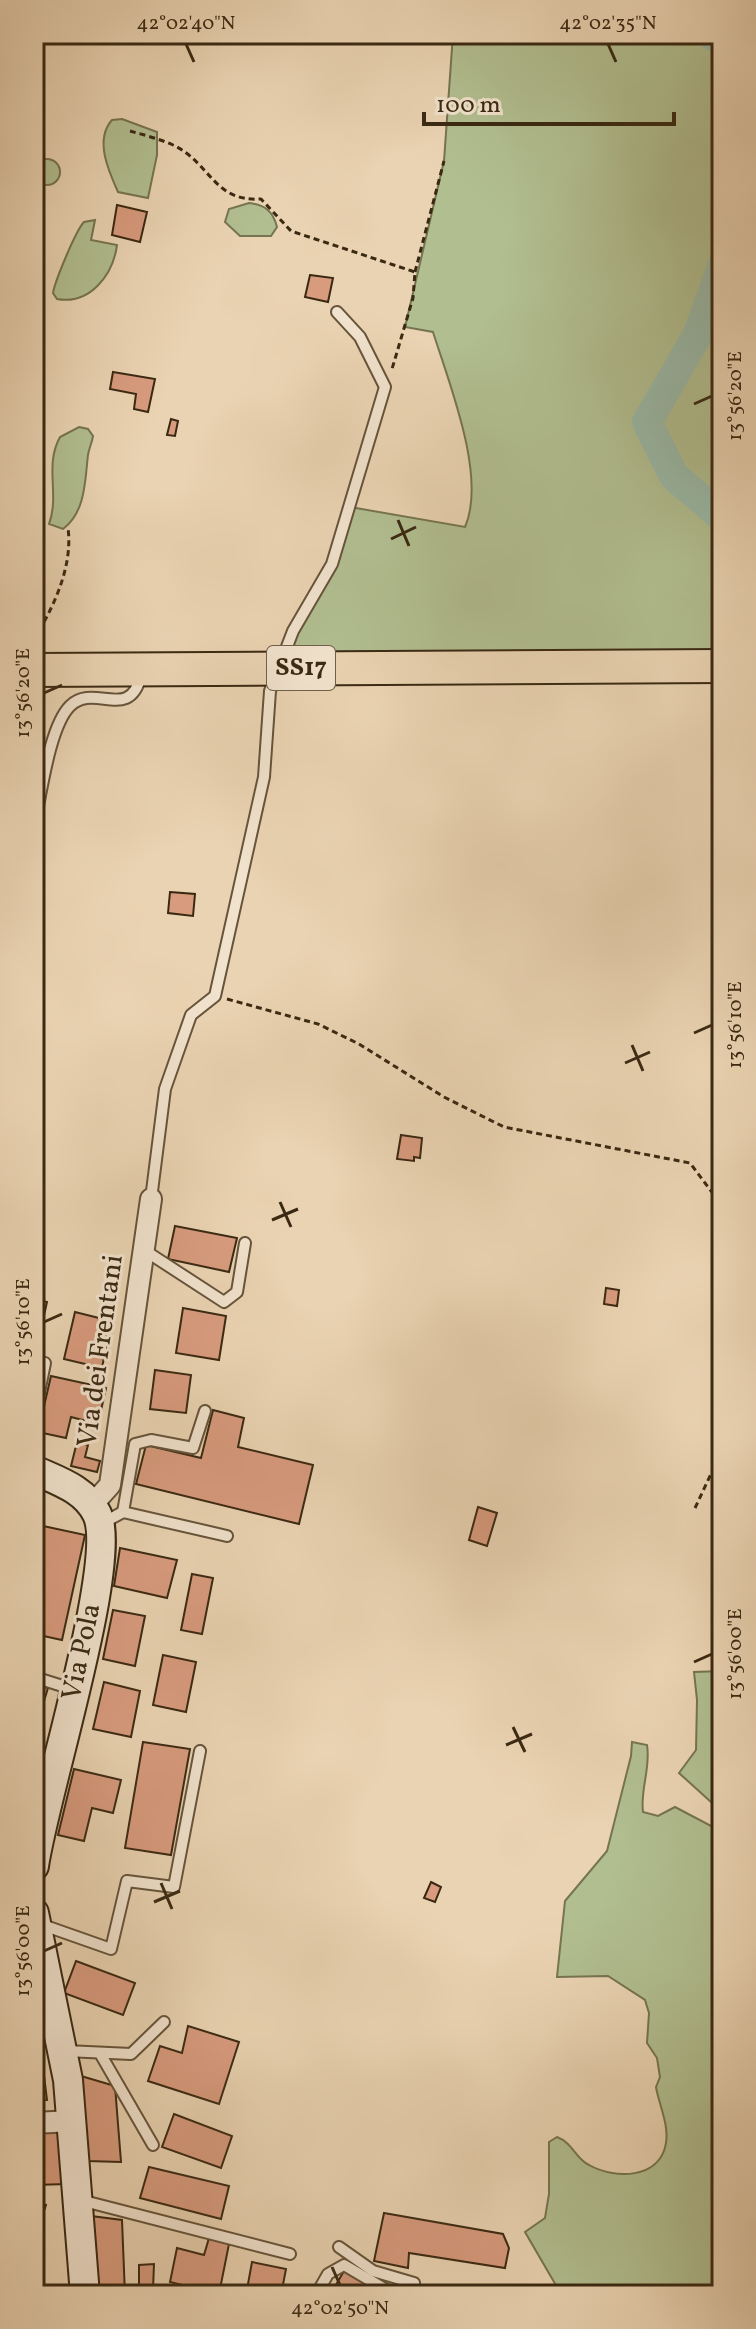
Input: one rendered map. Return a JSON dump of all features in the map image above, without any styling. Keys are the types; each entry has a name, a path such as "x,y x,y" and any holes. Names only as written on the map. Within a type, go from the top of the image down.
{"main road":[{"name":"SS17","path":"34,670 722,666"}],"street":[{"name":"Via dei Frentani","path":"105,1514 151,1199"},
{"path":"34,1470 78,1491 105,1514"},
{"name":"Via Pola","path":"34,1866 44,1778 74,1689 105,1514"},
{"path":"34,1920 39,1967 64,2051 85,2295"},
{"path":"34,2123 72,2121"}],"lane":[{"path":"151,1199 165,1089 191,1015 215,996 264,777 270,691 293,631 332,564 385,387 360,337 337,312"},
{"path":"34,826 56,736 70,706 83,700 126,699 137,691 142,669"},
{"path":"144,1250 224,1302 237,1292 245,1243"},
{"path":"34,1417 45,1363"},
{"path":"205,1411 193,1448 151,1440 135,1444 105,1514 227,1536"},
{"path":"34,1677 74,1689"},
{"path":"34,1920 111,1949 127,1881 174,1887 200,1751"},
{"path":"64,2051 131,2054 164,2022"},
{"path":"101,2055 153,2145"},
{"path":"78,2199 290,2254"},
{"path":"339,2247 373,2271 414,2283 412,2295"},
{"path":"316,2295 328,2274 344,2265 395,2295"}],"path":[{"path":"130,131 174,145 204,167 221,190 242,201 261,199 291,231 415,272"},
{"path":"385,387 413,298 415,272 444,161"},
{"path":"34,639 53,610 70,545 68,528"},
{"path":"215,996 318,1024 359,1044 444,1097 504,1127 690,1163 714,1195 722,1239"},
{"path":"695,1508 718,1459 722,1346"}],"green space":[{"path":"453,34 722,34 722,655 284,656 332,564 350,507 465,527 471,506 469,457 456,403 433,332 405,327 444,161"},
{"path":"122,119 157,132 157,155 148,198 118,192 107,166 104,137 112,120"},
{"path":"47,159 56,163 60,172 56,181 47,185 38,181 34,172 38,163"},
{"path":"249,203 260,205 271,213 277,227 271,236 240,236 225,222 229,209"},
{"path":"95,220 91,240 117,245 111,267 98,286 89,292 69,300 57,299 53,293 71,245 84,222"},
{"path":"79,427 88,429 93,436 80,504 71,522 63,529 49,524 53,502 53,459 60,437"},
{"path":"722,1671 722,1812 679,1773 696,1750 694,1672"},
{"path":"632,1742 647,1745 643,1812 658,1816 675,1807 711,1826 722,1826 722,2295 561,2294 525,2232 545,2218 549,2194 549,2142 557,2137 589,2165 623,2174 646,2170 655,2164 666,2143 665,2122 656,2087 660,2077 657,2058 647,2043 649,2013 645,2000 608,1976 557,1977 565,1901 607,1851"}],"building":[{"path":"117,205 147,212 140,242 112,235"},
{"path":"310,275 333,278 328,302 305,297"},
{"path":"113,372 155,379 148,412 134,409 136,394 110,389"},
{"path":"171,419 178,421 175,436 167,435"},
{"path":"170,892 195,894 193,916 168,913"},
{"path":"401,1135 422,1138 420,1158 414,1157 414,1161 397,1159"},
{"path":"175,1226 237,1238 229,1272 168,1259"},
{"path":"606,1288 619,1290 617,1306 604,1304"},
{"path":"34,1299 47,1302 37,1347 34,1347"},
{"path":"183,1308 226,1316 219,1360 176,1353"},
{"path":"75,1312 111,1321 102,1368 64,1359"},
{"path":"155,1370 191,1375 186,1413 150,1409"},
{"path":"51,1376 106,1388 98,1424 71,1417 66,1438 38,1432"},
{"path":"213,1410 244,1418 238,1447 313,1465 299,1524 136,1484 146,1445 201,1458"},
{"path":"77,1442 88,1445 85,1457 100,1461 97,1472 71,1466"},
{"path":"478,1507 497,1513 487,1546 469,1540"},
{"path":"34,1524 85,1535 62,1640 34,1634"},
{"path":"120,1548 177,1560 167,1598 114,1586"},
{"path":"192,1574 213,1578 202,1634 181,1630"},
{"path":"113,1610 145,1616 135,1666 103,1659"},
{"path":"163,1655 196,1662 186,1712 153,1705"},
{"path":"104,1682 140,1691 131,1737 93,1729"},
{"path":"34,1684 48,1688 34,1734"},
{"path":"143,1742 190,1749 171,1855 125,1848"},
{"path":"74,1769 121,1780 113,1813 92,1808 84,1841 58,1835"},
{"path":"431,1882 441,1887 435,1902 424,1898"},
{"path":"76,1961 135,1983 123,2015 64,1993"},
{"path":"34,2012 47,2100 34,2102"},
{"path":"188,2026 239,2042 219,2104 148,2081 160,2046 182,2053"},
{"path":"81,2076 115,2086 121,2162 87,2161"},
{"path":"174,2114 232,2136 221,2168 162,2147"},
{"path":"65,2132 67,2184 34,2185 34,2133"},
{"path":"149,2167 229,2186 221,2219 140,2198"},
{"path":"34,2201 46,2205 36,2235 34,2234"},
{"path":"384,2213 503,2234 509,2248 505,2268 409,2253 408,2268 374,2261"},
{"path":"91,2216 122,2220 125,2295 97,2295"},
{"path":"209,2238 229,2244 219,2294 170,2282 177,2248 204,2255"},
{"path":"252,2262 286,2269 281,2295 246,2295"},
{"path":"154,2264 153,2290 139,2290 139,2265"},
{"path":"344,2271 385,2295 330,2295"},
{"path":"430,2285 465,2291 464,2295 428,2295"}],"waterway":[{"path":"710,34 722,41"},
{"path":"722,267 698,334 647,422 674,476 722,517"}]}
